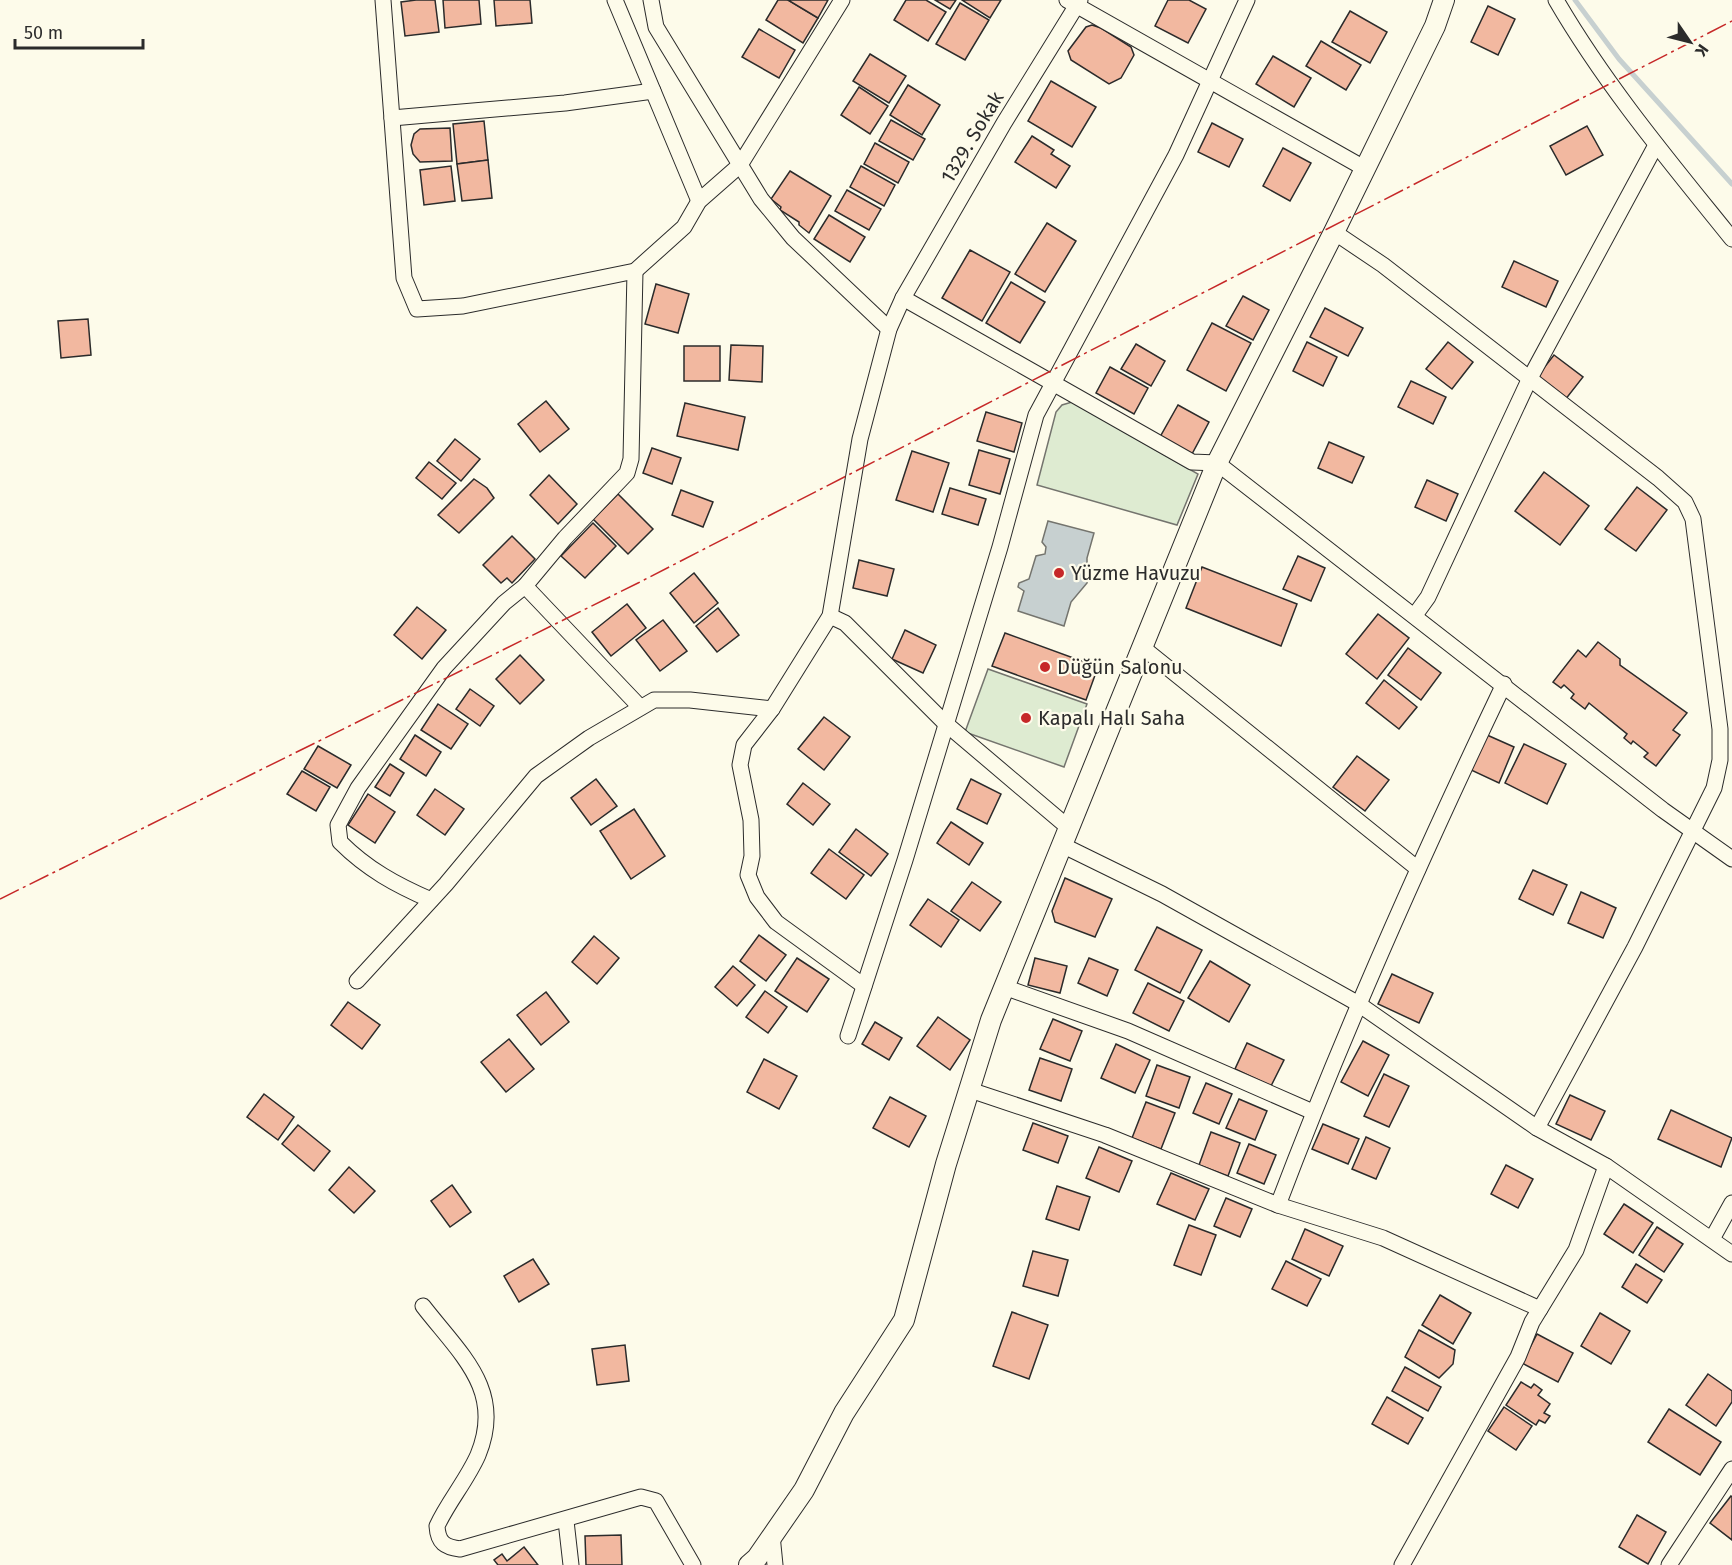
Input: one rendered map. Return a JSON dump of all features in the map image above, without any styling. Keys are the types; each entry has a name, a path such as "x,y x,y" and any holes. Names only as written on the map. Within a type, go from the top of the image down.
{"street":[{"path":"383,0 404,278 417,309 464,306 635,271 684,227 699,201 740,165 842,0"},
{"path":"615,0 699,201"},
{"path":"651,0 656,27 761,199 793,238 889,329"},
{"path":"848,1036 1000,547 1036,415 1176,155 1247,0"},
{"path":"760,1562 772,1535 804,1490 844,1413 904,1320 946,1164 1004,987 1216,463 1334,232 1435,26 1444,0"},
{"path":"1556,0 1585,50 1656,145 1732,239"},
{"path":"1075,2 1364,168"},
{"name":"1329. Sokak","path":"830,616 860,439 889,329 903,297 1075,2"},
{"path":"392,118 565,103 652,91"},
{"path":"1415,615 1428,597 1529,380 1656,145"},
{"path":"1334,232 1383,265 1658,478 1685,502 1693,519 1720,729 1720,760 1714,788 1694,832 1537,1128"},
{"path":"431,900 392,883 357,860 340,842 338,825 358,788 444,668 504,603 525,586 565,538 627,473 632,459 635,271"},
{"path":"903,297 1054,381 1192,462 1216,463 1732,859"},
{"path":"525,586 640,707"},
{"path":"864,986 776,921 757,897 748,875 752,856 751,820 740,765 744,746 772,709 830,616 844,623 945,723 1065,836 1162,894 1357,1003 1537,1128 1606,1166 1732,1254"},
{"path":"1142,647 1418,869"},
{"path":"1278,1205 1357,1003 1504,684"},
{"path":"357,981 431,900 536,776 589,738 654,700 690,700 772,709"},
{"path":"1004,987 1128,1031 1313,1112"},
{"path":"970,1090 1105,1135 1278,1205 1383,1238 1540,1309"},
{"path":"1402,1565 1518,1357 1540,1309 1576,1250 1606,1166"},
{"path":"1712,1239 1732,1203"},
{"path":"423,1306 481,1383 488,1422 477,1456 436,1526 441,1543 447,1547 460,1549 566,1521 641,1497 656,1501 693,1565"},
{"path":"1669,1565 1732,1469"},
{"path":"566,1521 572,1565"}],"green space":[{"path":"1072,402 1198,474 1177,525 1037,485 1056,412 1062,405"},
{"name":"Kapalı Halı Saha","path":"988,669 1087,704 1064,767 965,732"}],"shaded area":[{"name":"Yüzme Havuzu","path":"1048,521 1094,533 1087,558 1087,583 1071,602 1064,626 1018,611 1024,591 1018,587 1019,583 1029,579 1036,556 1045,554 1046,547 1042,542"}],"building":[{"path":"435,0 439,32 405,36 401,2"},
{"path":"443,0 479,0 481,24 445,28"},
{"path":"494,0 530,0 532,23 496,26"},
{"path":"778,0 788,0 818,18 803,43 766,20"},
{"path":"788,0 828,0 818,18"},
{"path":"906,0 926,0 946,12 928,41 894,20"},
{"path":"935,0 956,0 950,9"},
{"path":"962,0 1001,0 990,18"},
{"path":"1168,0 1189,0 1206,9 1188,43 1155,26"},
{"path":"960,3 989,20 965,60 936,44"},
{"path":"1488,6 1515,19 1498,55 1471,42"},
{"path":"1350,11 1387,32 1370,63 1332,42"},
{"path":"1092,25 1101,28 1131,47 1134,55 1121,78 1109,84 1071,60 1068,51 1086,27"},
{"path":"759,29 795,50 779,78 742,57"},
{"path":"1321,41 1361,65 1346,90 1306,66"},
{"path":"870,54 906,76 889,103 853,81"},
{"path":"1273,56 1311,78 1294,107 1256,84"},
{"path":"1051,81 1096,107 1072,147 1028,121"},
{"path":"908,85 940,105 922,135 890,115"},
{"path":"859,87 888,106 870,134 841,115"},
{"path":"891,120 925,139 913,160 879,141"},
{"path":"484,121 488,160 457,164 453,124"},
{"path":"1212,123 1243,139 1229,167 1198,152"},
{"path":"1587,126 1603,155 1566,175 1550,146"},
{"path":"450,128 452,161 420,162 413,154 411,145 414,134 420,129"},
{"path":"1032,136 1054,150 1051,154 1070,166 1056,188 1015,162"},
{"path":"875,143 909,162 898,183 864,164"},
{"path":"1283,148 1311,163 1290,201 1263,186"},
{"path":"488,160 492,198 462,201 457,164"},
{"path":"451,166 455,201 424,205 420,170"},
{"path":"861,166 895,185 884,206 850,187"},
{"path":"790,171 831,196 809,233 799,225 799,222 780,210 781,207 771,199"},
{"path":"847,190 881,209 869,230 835,211"},
{"path":"829,215 865,237 850,262 814,239"},
{"path":"1047,223 1076,241 1045,292 1015,274"},
{"path":"970,250 1010,272 982,321 942,298"},
{"path":"1514,261 1558,281 1546,307 1502,287"},
{"path":"1011,282 1045,302 1020,343 986,323"},
{"path":"656,284 689,294 678,333 645,324"},
{"path":"1243,296 1269,310 1253,340 1226,326"},
{"path":"1325,308 1363,328 1348,356 1310,337"},
{"path":"88,319 91,355 61,358 58,321"},
{"path":"1212,323 1251,343 1226,391 1187,370"},
{"path":"1307,342 1337,357 1323,386 1293,371"},
{"path":"1448,342 1473,362 1452,389 1426,369"},
{"path":"1136,344 1165,361 1151,386 1121,369"},
{"path":"731,345 763,346 762,382 729,380"},
{"path":"684,346 720,346 720,381 684,381"},
{"path":"1554,355 1583,377 1565,400 1536,378"},
{"path":"1110,367 1148,388 1134,414 1096,393"},
{"path":"1411,381 1446,397 1433,424 1398,407"},
{"path":"546,401 569,429 540,452 518,424"},
{"path":"685,403 745,417 738,450 677,436"},
{"path":"1178,405 1209,422 1192,454 1160,437"},
{"path":"986,412 1022,423 1014,452 977,441"},
{"path":"455,439 480,459 461,481 437,461"},
{"path":"1329,442 1364,457 1352,483 1318,468"},
{"path":"652,448 681,458 672,484 643,473"},
{"path":"979,450 1010,459 1000,494 969,485"},
{"path":"912,451 949,463 933,512 896,500"},
{"path":"429,462 456,483 442,499 416,478"},
{"path":"1544,472 1589,506 1560,545 1515,511"},
{"path":"549,475 577,504 558,524 530,495"},
{"path":"474,479 487,488 494,498 459,533 438,515"},
{"path":"1427,480 1458,494 1446,521 1415,507"},
{"path":"1637,487 1667,510 1636,551 1605,529"},
{"path":"950,488 986,499 978,525 942,514"},
{"path":"681,490 713,502 703,527 672,515"},
{"path":"618,494 653,529 628,554 593,519"},
{"path":"593,523 616,546 585,578 561,556"},
{"path":"512,536 535,559 512,583 507,578 501,583 483,565"},
{"path":"1298,556 1325,568 1311,601 1283,589"},
{"path":"859,560 894,569 887,596 853,588"},
{"path":"1202,567 1297,604 1281,646 1186,608"},
{"path":"694,573 718,603 694,623 670,593"},
{"path":"627,604 646,628 611,656 592,632"},
{"path":"417,607 446,630 422,659 394,635"},
{"path":"718,608 739,635 717,652 696,626"},
{"path":"1378,614 1409,638 1377,679 1346,654"},
{"path":"663,620 687,651 660,671 636,640"},
{"path":"905,630 936,645 923,673 892,659"},
{"name":"Düğün Salonu","path":"1005,633 1098,667 1086,700 992,666"},
{"path":"1598,642 1620,659 1620,665 1687,713 1673,730 1680,735 1656,766 1644,757 1648,753 1633,741 1631,744 1624,738 1627,734 1589,703 1585,709 1571,698 1574,694 1564,685 1561,688 1553,682 1578,650 1586,657"},
{"path":"1408,648 1441,673 1421,700 1388,675"},
{"path":"520,655 544,680 520,704 496,679"},
{"path":"1384,680 1417,707 1399,729 1366,703"},
{"path":"470,689 494,706 480,726 456,709"},
{"path":"438,704 468,724 451,749 421,730"},
{"path":"824,717 850,737 824,770 798,749"},
{"path":"415,735 441,752 426,776 400,759"},
{"path":"1487,735 1514,747 1499,783 1471,770"},
{"path":"1524,744 1566,764 1547,804 1505,783"},
{"path":"318,746 351,765 337,788 304,769"},
{"path":"1357,756 1389,780 1365,811 1333,787"},
{"path":"390,764 404,773 390,796 375,787"},
{"path":"302,771 330,787 316,811 287,794"},
{"path":"596,779 617,806 591,825 571,798"},
{"path":"971,779 1001,794 987,824 957,809"},
{"path":"803,783 830,804 813,825 787,804"},
{"path":"435,789 464,809 445,835 417,815"},
{"path":"368,794 395,812 375,843 348,825"},
{"path":"634,809 665,856 631,879 600,831"},
{"path":"951,822 983,843 969,865 937,843"},
{"path":"856,829 888,854 871,876 839,852"},
{"path":"829,849 864,875 846,899 811,873"},
{"path":"1533,870 1567,885 1553,915 1519,899"},
{"path":"1065,878 1112,899 1095,937 1055,922 1052,911"},
{"path":"972,882 1001,902 980,931 951,911"},
{"path":"1581,892 1616,908 1603,938 1568,923"},
{"path":"928,899 959,920 941,947 910,925"},
{"path":"1157,927 1202,950 1180,993 1135,970"},
{"path":"759,935 786,955 766,981 740,961"},
{"path":"594,936 619,958 597,984 572,962"},
{"path":"797,958 829,979 807,1012 775,991"},
{"path":"1035,958 1067,966 1060,993 1028,985"},
{"path":"1089,958 1118,970 1107,996 1078,983"},
{"path":"1210,961 1250,985 1229,1022 1188,998"},
{"path":"733,966 755,985 737,1006 715,987"},
{"path":"1392,974 1433,993 1419,1023 1378,1004"},
{"path":"1148,983 1184,1001 1169,1031 1133,1013"},
{"path":"765,991 787,1007 768,1033 746,1017"},
{"path":"546,992 569,1022 541,1045 517,1015"},
{"path":"348,1002 380,1025 362,1049 331,1025"},
{"path":"938,1017 970,1040 950,1070 917,1046"},
{"path":"1053,1019 1082,1031 1070,1061 1040,1049"},
{"path":"875,1022 902,1038 889,1060 862,1044"},
{"path":"509,1039 534,1069 506,1092 481,1062"},
{"path":"1363,1041 1389,1055 1368,1096 1341,1082"},
{"path":"1247,1043 1284,1060 1271,1086 1235,1069"},
{"path":"1116,1044 1150,1060 1135,1093 1101,1078"},
{"path":"1040,1058 1072,1069 1061,1101 1029,1090"},
{"path":"764,1059 797,1076 779,1109 747,1092"},
{"path":"1157,1065 1190,1077 1179,1108 1146,1096"},
{"path":"1384,1074 1409,1086 1389,1127 1364,1116"},
{"path":"1206,1083 1232,1094 1219,1124 1193,1113"},
{"path":"264,1094 294,1117 278,1140 247,1117"},
{"path":"1570,1095 1605,1111 1591,1140 1556,1124"},
{"path":"890,1097 926,1116 909,1147 873,1128"},
{"path":"1239,1099 1267,1111 1255,1140 1226,1128"},
{"path":"1146,1102 1175,1113 1161,1149 1132,1138"},
{"path":"1671,1110 1732,1138 1721,1167 1658,1139"},
{"path":"1033,1123 1068,1136 1058,1163 1023,1150"},
{"path":"1323,1124 1359,1139 1348,1164 1312,1149"},
{"path":"298,1125 330,1151 314,1171 282,1144"},
{"path":"1211,1132 1240,1143 1228,1176 1199,1165"},
{"path":"1366,1137 1390,1148 1376,1179 1352,1169"},
{"path":"1249,1144 1276,1155 1264,1184 1237,1173"},
{"path":"1099,1147 1132,1161 1119,1192 1086,1178"},
{"path":"1506,1165 1533,1179 1518,1208 1491,1194"},
{"path":"349,1167 375,1191 354,1213 329,1190"},
{"path":"1171,1173 1209,1189 1195,1220 1157,1204"},
{"path":"452,1185 471,1212 450,1227 431,1201"},
{"path":"1057,1186 1090,1197 1079,1230 1046,1219"},
{"path":"1226,1198 1252,1209 1240,1237 1214,1226"},
{"path":"1624,1204 1653,1223 1633,1253 1604,1234"},
{"path":"1189,1225 1216,1235 1201,1275 1174,1265"},
{"path":"1657,1227 1683,1244 1664,1272 1639,1255"},
{"path":"1305,1229 1343,1246 1329,1276 1292,1259"},
{"path":"1033,1251 1068,1260 1058,1296 1023,1286"},
{"path":"533,1259 549,1284 519,1302 504,1276"},
{"path":"1286,1261 1321,1279 1307,1306 1272,1289"},
{"path":"1636,1264 1662,1280 1647,1303 1622,1287"},
{"path":"1440,1295 1471,1313 1453,1344 1422,1325"},
{"path":"1012,1312 1048,1325 1029,1379 993,1366"},
{"path":"1600,1313 1630,1331 1611,1364 1581,1346"},
{"path":"1419,1330 1455,1350 1453,1364 1439,1378 1405,1357"},
{"path":"1537,1334 1573,1353 1558,1382 1522,1363"},
{"path":"625,1345 629,1381 597,1385 592,1349"},
{"path":"1405,1367 1441,1387 1428,1411 1392,1391"},
{"path":"1708,1374 1732,1391 1732,1402 1716,1426 1686,1405"},
{"path":"1521,1382 1531,1388 1534,1384 1542,1390 1538,1395 1550,1404 1544,1413 1550,1416 1545,1423 1539,1420 1536,1425 1506,1405"},
{"path":"1387,1397 1423,1418 1408,1444 1372,1424"},
{"path":"1504,1407 1532,1426 1516,1450 1488,1431"},
{"path":"1669,1409 1721,1442 1700,1475 1648,1442"},
{"path":"1732,1497 1732,1540 1710,1523"},
{"path":"1637,1515 1666,1532 1648,1564 1619,1547"},
{"path":"621,1535 622,1565 586,1565 585,1536"},
{"path":"524,1547 538,1565 498,1565 494,1560 502,1554 507,1561"}],"waterway":[{"path":"1575,0 1619,59 1732,184"}],"power":[{"path":"0,899 638,583 1732,21"}],"place":[{"name":"Yüzme Havuzu","path":"1059,573"},
{"name":"Düğün Salonu","path":"1045,667"},
{"name":"Kapalı Halı Saha","path":"1026,718"}]}
